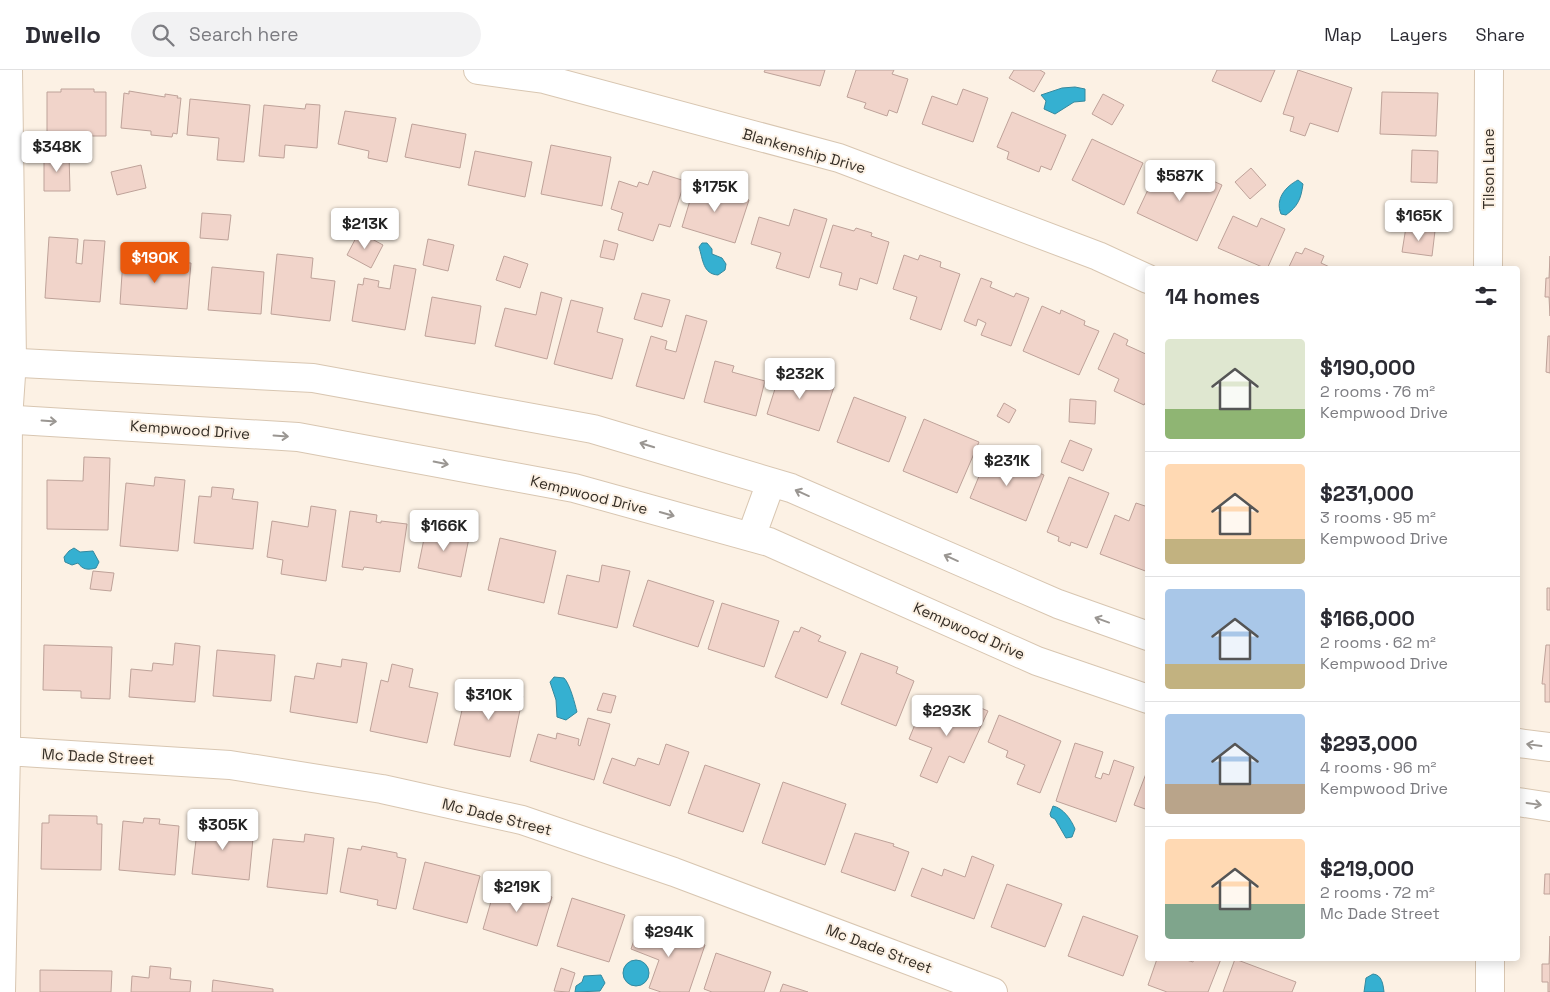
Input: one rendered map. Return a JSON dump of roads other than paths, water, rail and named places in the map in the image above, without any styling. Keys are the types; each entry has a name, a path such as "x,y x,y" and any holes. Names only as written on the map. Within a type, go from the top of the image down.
{"street":[{"path":"1,992 6,752 4,418 8,70"},
{"name":"Blankenship Drive","path":"478,70 544,79 839,158 1098,256 1145,278"},
{"name":"Tilson Lane","path":"1488,266 1489,70"},
{"path":"6,362 313,378 593,429 791,488 1058,604 1145,635"},
{"name":"Kempwood Drive","path":"4,418 298,437 574,488 769,542 1037,661 1145,698"},
{"path":"750,537 771,482"},
{"path":"1520,743 1550,747"},
{"name":"Mc Dade Street","path":"6,752 230,765 382,790 522,820 674,872 993,992"},
{"path":"1520,802 1550,807"},
{"path":"1490,961 1490,992"}],"water":[{"path":"1075,87 1085,89 1085,101 1074,102 1055,114 1044,109 1046,101 1041,95 1062,88"},
{"path":"1298,180 1303,184 1298,202 1286,215 1281,214 1279,203 1282,194"},
{"path":"702,243 707,243 712,249 712,254 722,258 726,264 725,270 718,275 709,272 704,265 699,247"},
{"path":"74,548 80,552 93,551 99,562 96,568 86,569 78,563 72,565 65,562 64,557"},
{"path":"554,677 564,678 575,704 577,712 566,720 557,717 556,700 550,682"},
{"path":"1053,806 1066,814 1071,821 1075,829 1072,837 1066,838 1055,819 1051,817 1050,814"},
{"path":"636,960 645,964 649,973 645,982 636,986 627,982 623,973 627,964"},
{"path":"1373,974 1380,978 1384,992 1364,992 1366,978"},
{"path":"601,975 605,983 600,991 575,992 576,986 582,982 584,976"}]}
